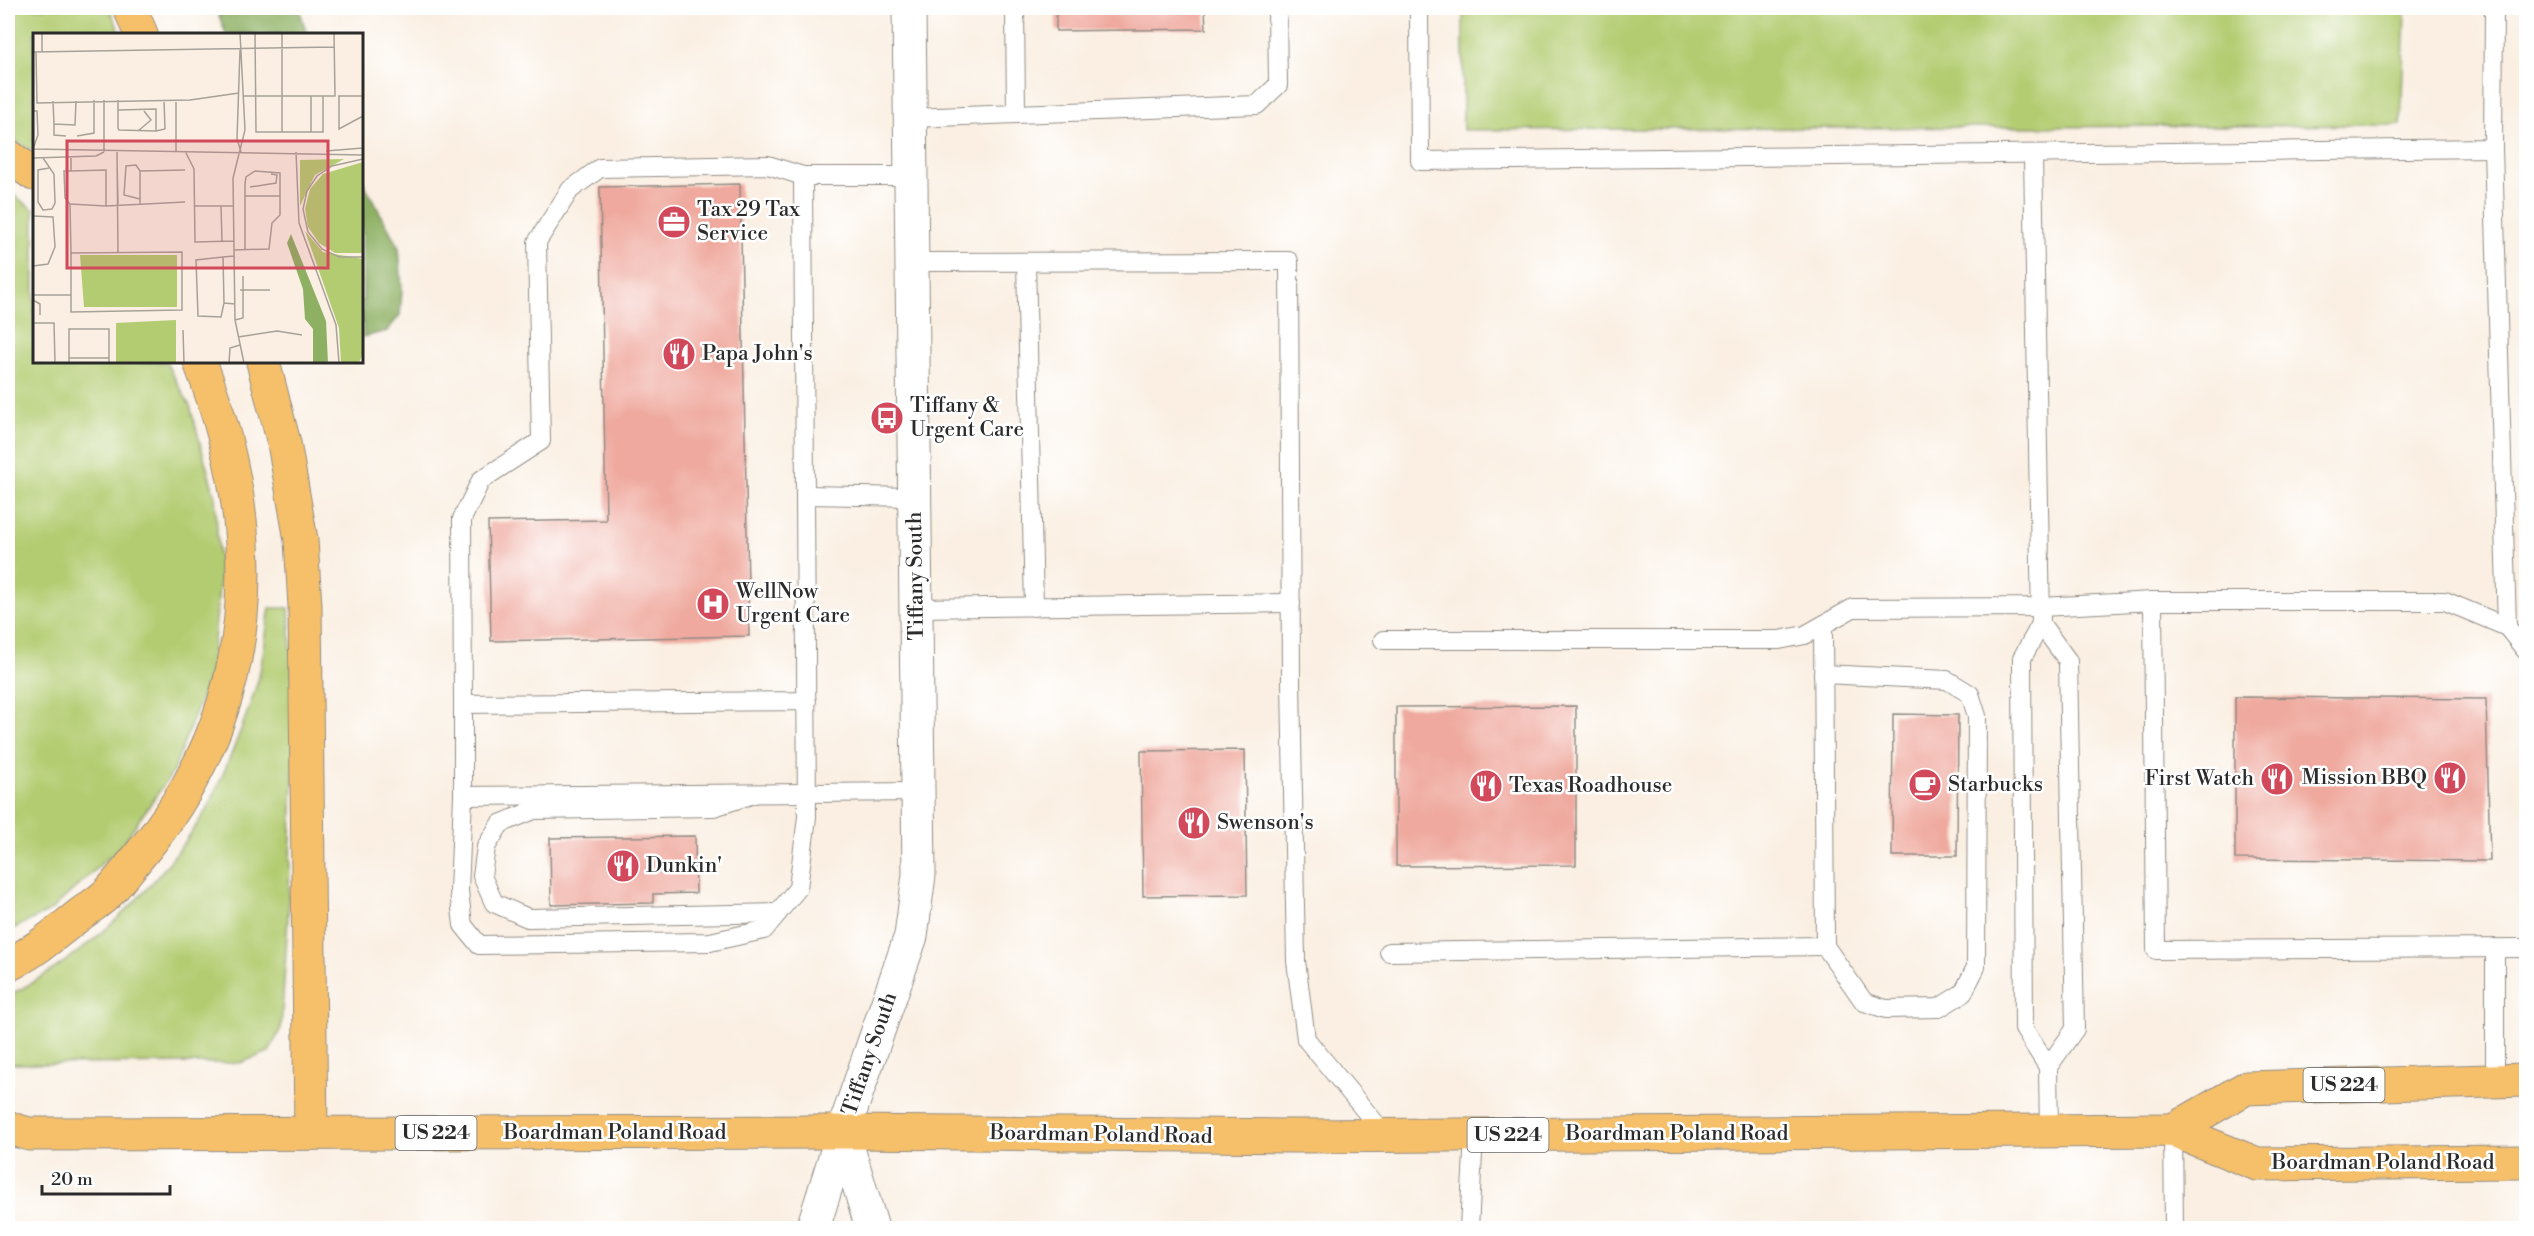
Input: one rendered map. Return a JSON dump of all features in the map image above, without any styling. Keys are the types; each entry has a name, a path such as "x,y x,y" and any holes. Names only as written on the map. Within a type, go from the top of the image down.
{"main road":[{"path":"130,8 141,33"},
{"path":"8,156 33,173"},
{"path":"8,965 31,953 108,893 155,837 200,764 231,683 242,615 244,572 240,504 228,445 200,363"},
{"path":"263,363 284,443 301,540 304,584 311,1133"},
{"name":"Boardman Poland Road","path":"2173,1130 2246,1088 2511,1081"},
{"name":"Boardman Poland Road","path":"15,1134 843,1132 1386,1136 2173,1130 2257,1164 2526,1162"}],"street":[{"name":"Tiffany South","path":"813,1228 843,1132 911,936 919,875 909,8"},
{"path":"843,1132 872,1228"}],"lane":[{"path":"1015,8 1016,114"},
{"path":"911,118 1257,105 1278,85 1277,8"},
{"path":"1419,8 1420,161 2493,148"},
{"path":"2494,8 2493,148 2506,627"},
{"path":"2033,154 2041,615 2022,658 2024,1029 2048,1067 2049,1131"},
{"path":"804,176 807,817 798,888 764,930 710,942 479,945 463,925 459,891 463,796 462,519 481,480 541,441 537,242 570,190 600,168 768,165 804,176 911,176"},
{"path":"912,262 1289,261 1296,961 1306,1039 1386,1136"},
{"path":"1026,262 1034,607"},
{"path":"805,495 915,497"},
{"path":"2153,601 2156,950 2526,948"},
{"path":"1383,640 1779,640 1805,635 1853,608 2041,615 2153,601 2445,601 2506,627 2526,651"},
{"path":"916,608 1291,603"},
{"path":"2041,615 2068,661 2075,1029 2048,1067"},
{"path":"1823,625 1823,674 1825,946 1864,1002 1886,1009 1939,1008 1963,993 1976,967 1977,716 1970,694 1947,680 1823,674"},
{"path":"463,704 807,701"},
{"path":"463,796 918,792"},
{"path":"754,794 714,807 534,810 500,824 486,847 482,876 494,903 528,918 778,913"},
{"path":"1389,952 1825,946"},
{"path":"2495,949 2511,1081"},
{"path":"2173,1130 2174,1228"},
{"path":"1469,1228 1474,1135"}],"green space":[{"path":"8,8 109,8 121,33 33,33 33,151 8,137"},
{"path":"216,8 299,8 307,33 226,33"},
{"path":"1463,8 2405,8 2401,125 1463,130"},
{"path":"363,182 399,248 402,290 400,315 387,331 363,337"},
{"path":"8,191 33,209 33,363 167,363 190,406 215,497 220,578 211,672 173,772 120,847 50,911 8,931"},
{"path":"270,608 289,608 295,725 288,918 281,1028 269,1052 240,1063 8,1064 8,996 67,960 121,915 168,864 208,807 237,739 258,680"}],"building":[{"path":"1056,8 1205,8 1206,29 1056,31"},
{"path":"740,184 749,636 491,641 488,522 606,520 600,187"},
{"path":"2235,697 2486,699 2490,861 2235,859"},
{"name":"Texas Roadhouse","path":"1576,706 1576,865 1396,866 1396,707"},
{"name":"Starbucks","path":"1893,714 1958,715 1957,856 1892,856"},
{"name":"Swenson's","path":"1245,750 1247,895 1143,896 1141,751"},
{"name":"Dunkin'","path":"695,836 696,893 653,894 653,903 551,905 550,838"}],"place":[{"name":"Tax 29 Tax Service","path":"674,222"},
{"name":"Papa John's","path":"679,354"},
{"name":"Tiffany & Urgent Care","path":"887,418"},
{"name":"WellNow Urgent Care","path":"713,604"},
{"name":"Mission BBQ","path":"2450,778"},
{"name":"First Watch","path":"2277,779"},
{"name":"Starbucks","path":"1925,785"},
{"name":"Texas Roadhouse","path":"1486,786"},
{"name":"Swenson's","path":"1194,823"},
{"name":"Dunkin'","path":"623,866"}]}
